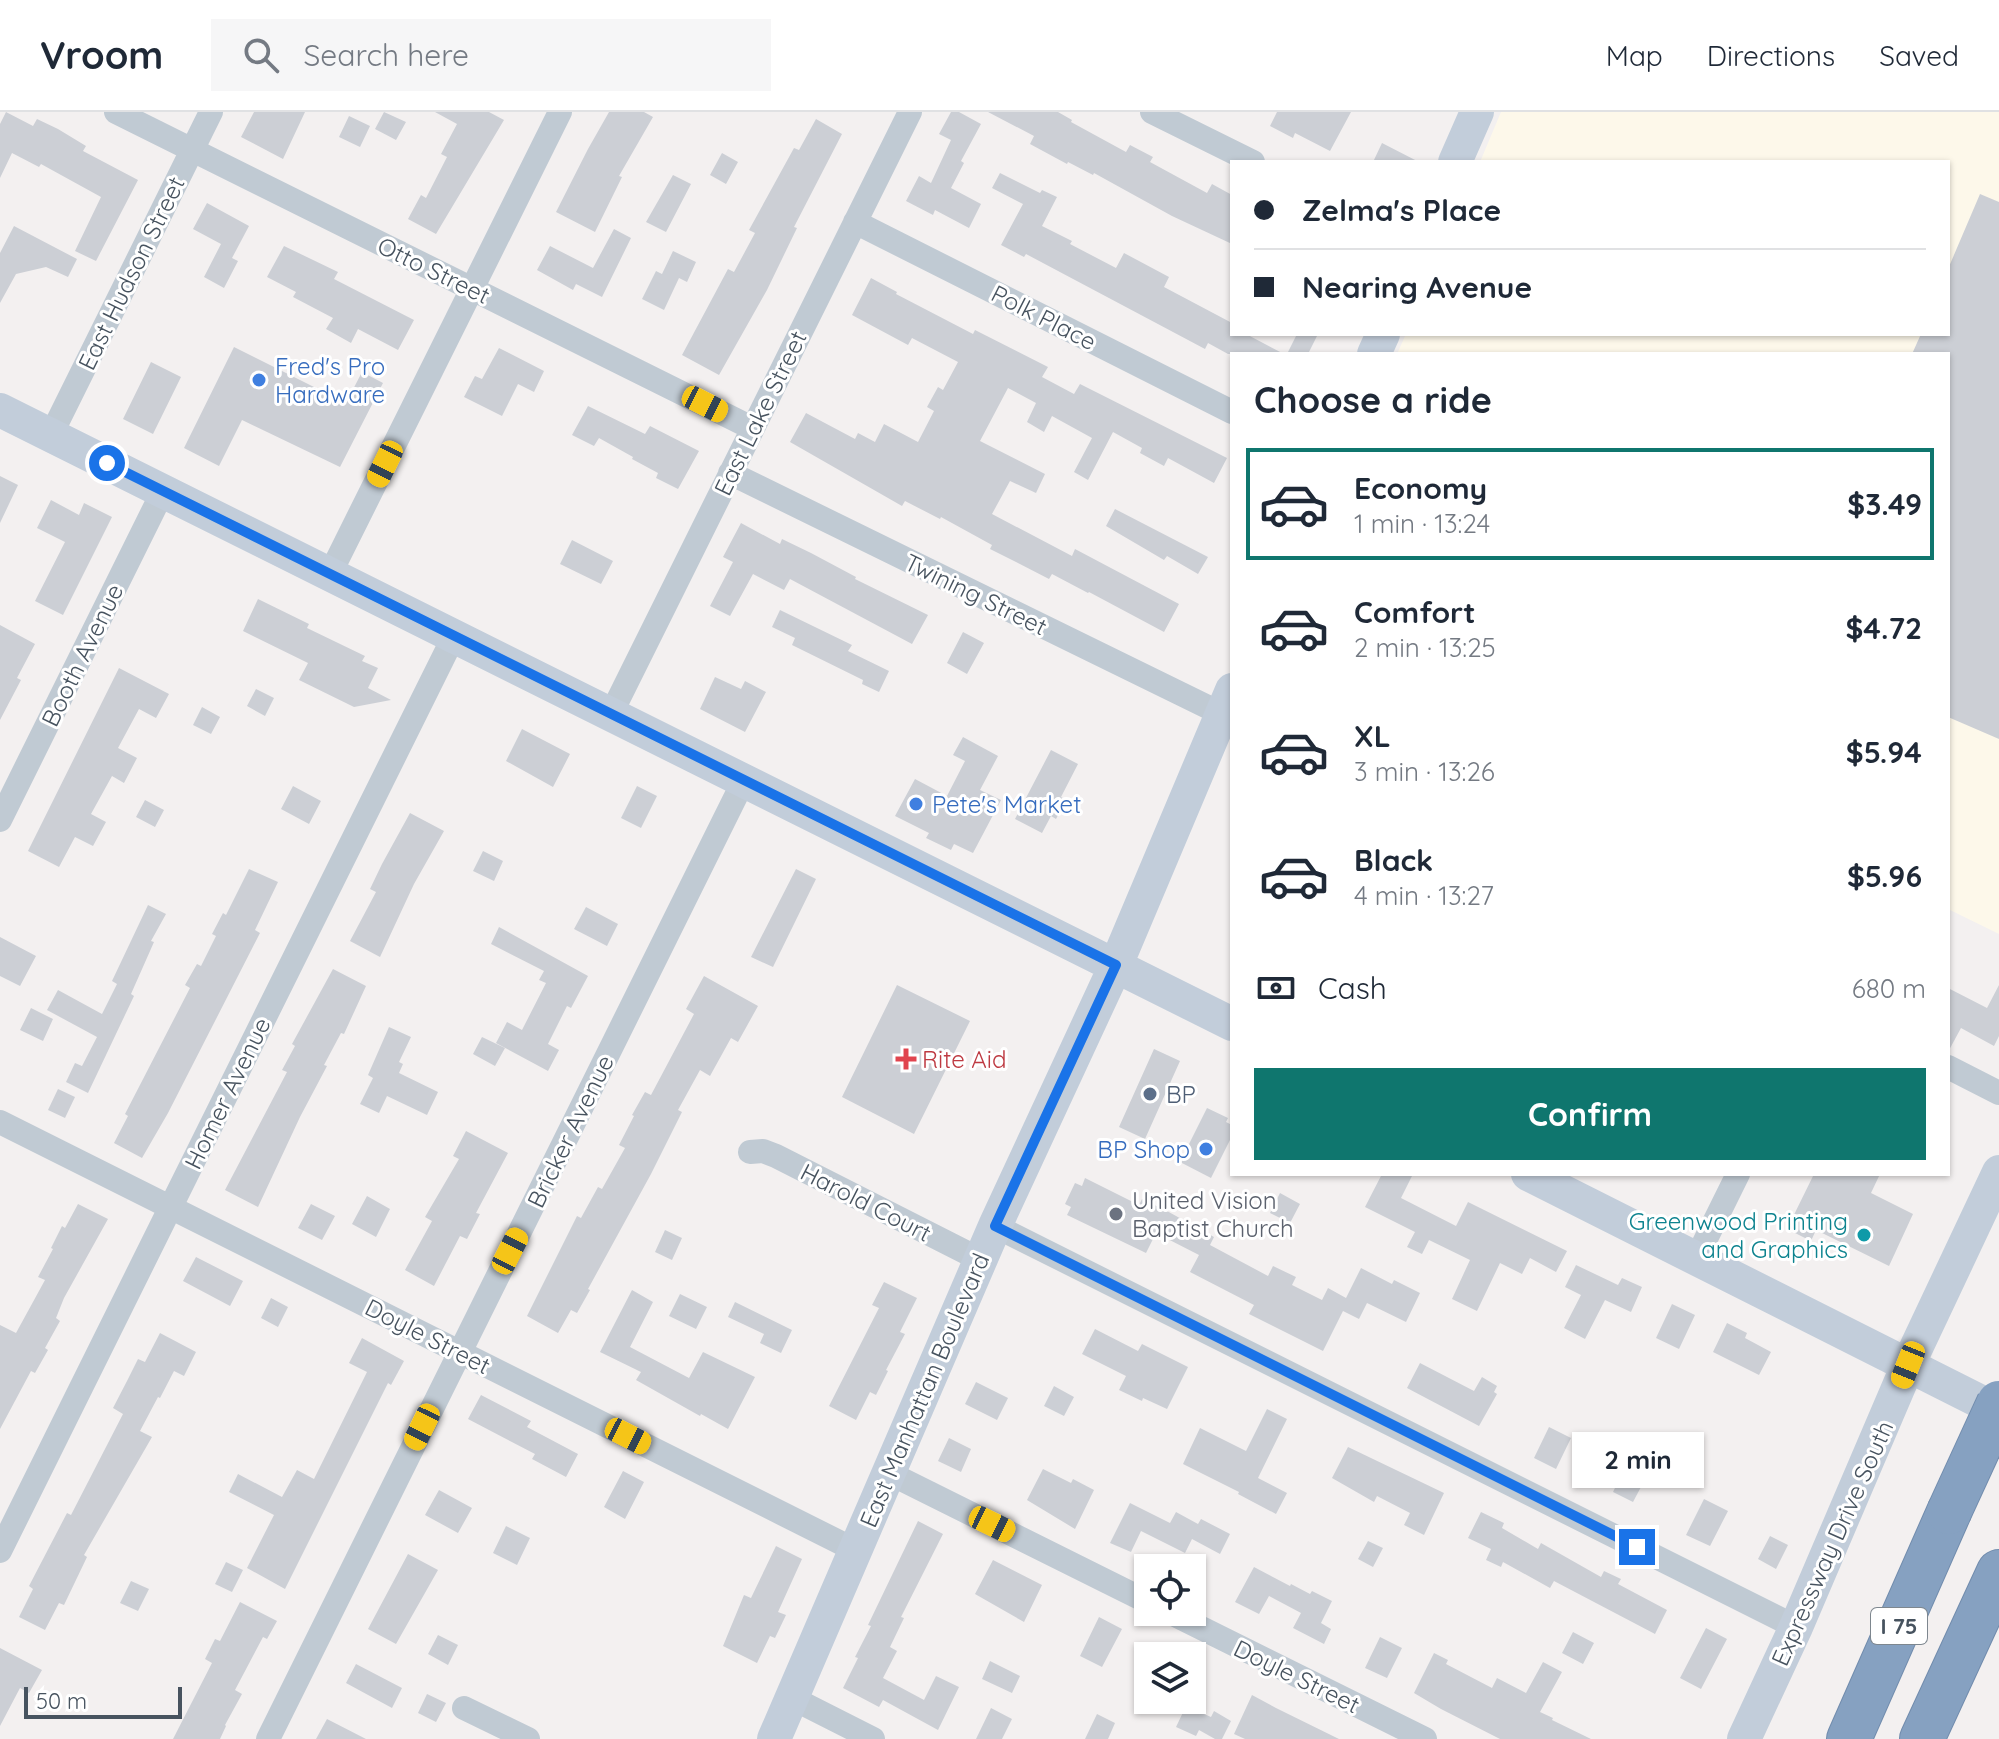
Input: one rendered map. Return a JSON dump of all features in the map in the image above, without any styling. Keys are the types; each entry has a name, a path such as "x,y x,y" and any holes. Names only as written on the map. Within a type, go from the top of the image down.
{"highway":[{"name":"I 75","path":"1849,1739 1999,1403"},
{"name":"I 75","path":"1922,1739 1999,1572"}],"main road":[{"path":"1456,160 1477,112"},
{"path":"0,410 1230,1023"},
{"name":"East Manhattan Boulevard","path":"774,1739 995,1226 1116,965 1228,705"},
{"name":"Expressway Drive South","path":"1744,1739 1796,1627 1908,1365 1999,1172"},
{"path":"1532,1176 1999,1411"}],"street":[{"name":"Otto Street","path":"116,112 752,428"},
{"name":"East Hudson Street","path":"51,435 211,112"},
{"path":"330,574 560,112"},
{"name":"East Lake Street","path":"611,714 910,112"},
{"path":"1152,112 1249,160"},
{"name":"Polk Place","path":"855,222 1230,411"},
{"name":"Twining Street","path":"730,473 1228,705"},
{"name":"Booth Avenue","path":"0,820 163,491"},
{"name":"Homer Avenue","path":"0,1551 454,636"},
{"name":"Bricker Avenue","path":"268,1739 744,780"},
{"path":"1950,1068 1999,1093"},
{"name":"Doyle Street","path":"0,1122 855,1550"},
{"name":"Harold Court","path":"750,1152 763,1151 776,1156 981,1260"},
{"path":"1696,1259 1737,1176"},
{"path":"995,1226 1796,1627"},
{"path":"889,1473 1134,1595"},
{"name":"Doyle Street","path":"1197,1626 1425,1739"},
{"path":"792,1698 873,1739"},
{"path":"464,1708 528,1739"}],"shaded area":[{"path":"1501,112 1999,112 1999,934 1950,910 1950,352 1398,352 1405,336 1950,336 1950,160 1481,160"}],"building":[{"path":"6,112 33,126 37,119 58,129 86,146 83,151 138,180 96,261 75,251 101,197 41,164 39,167 12,153 0,178 0,124"},
{"path":"254,112 305,112 283,159 241,137"},
{"path":"384,112 406,122 396,140 375,129"},
{"path":"435,112 489,112 504,120 436,234 408,219 421,195 426,198 447,157 441,154 457,124"},
{"path":"609,112 644,112 653,117 619,176 622,177 595,232 556,212"},
{"path":"951,112 959,112 981,124 961,161 964,163 951,188 981,204 969,228 935,210 933,215 906,201 919,176 931,183 951,140 939,134"},
{"path":"988,112 1058,112 1126,152 1130,145 1153,157 1150,162 1207,193 1212,184 1230,194 1230,243 1172,216 1094,173 1067,164 1030,144 1034,136"},
{"path":"1277,112 1351,112 1330,151 1295,133 1293,138 1270,126"},
{"path":"349,116 370,126 360,147 339,137"},
{"path":"816,119 842,134 794,227 797,228 767,290 719,375 682,355 728,269 734,272 755,233 749,230 794,148 799,150"},
{"path":"1382,143 1415,160 1374,160"},
{"path":"722,153 738,162 726,184 710,175"},
{"path":"1000,173 1040,193 1042,190 1057,197 1042,226 1116,268 1124,253 1169,277 1164,287 1230,322 1230,336 1250,336 1280,352 1228,354 1208,343 1205,349 1026,254 1024,257 1001,245 1023,204 992,188"},
{"path":"673,175 691,184 666,232 646,222"},
{"path":"1980,194 1999,202 1999,739 1950,718 1950,352 1913,352 1920,336 1950,336 1950,264"},
{"path":"207,203 249,226 232,258 238,261 224,288 204,277 221,244 193,229"},
{"path":"14,226 77,259 68,277 46,267 16,274 0,303 0,253"},
{"path":"614,229 631,238 602,297 576,284 573,290 537,270 550,246 593,268"},
{"path":"284,246 338,272 334,279 414,320 398,350 358,329 351,343 326,329 333,318 293,297 296,292 267,277"},
{"path":"673,251 696,262 687,282 679,278 664,310 642,299 656,271 662,274"},
{"path":"871,278 973,334 975,330 1048,367 1042,377 1074,394 1080,384 1227,458 1214,483 1168,458 1164,466 1140,453 1142,448 1113,432 1088,480 1074,472 1092,438 1052,416 1044,432 1027,422 1036,403 1008,388 980,441 1045,474 1036,493 1010,481 992,514 1072,556 1075,549 1179,604 1164,632 1052,574 1049,579 990,549 992,545 941,517 905,501 902,506 790,442 806,413 855,439 858,433 875,442 884,424 918,442 934,411 927,407 938,387 943,390 958,362 912,338 908,345 852,315"},
{"path":"1296,336 1317,336 1309,352 1288,352"},
{"name":"Fred's Pro Hardware","path":"234,347 346,403 362,372 383,383 340,467 242,420 219,466 184,448"},
{"path":"499,348 544,371 534,392 518,384 502,416 464,397 475,376 482,379"},
{"path":"151,362 181,377 153,434 123,419"},
{"path":"588,406 645,434 650,426 699,451 678,489 656,478 658,473 599,438 594,446 572,435"},
{"path":"0,476 18,485 0,523"},
{"path":"51,500 79,515 84,503 112,517 63,615 35,601 65,542 37,528"},
{"path":"1115,509 1208,557 1198,574 1167,556 1164,560 1106,526"},
{"path":"741,523 780,544 782,539 811,553 928,615 912,644 790,579 784,590 753,574 730,616 710,606 733,562 723,557"},
{"path":"572,540 613,561 601,584 560,564"},
{"path":"258,599 309,624 307,628 365,656 362,661 378,668 368,688 391,700 354,707 299,680 308,663 243,631"},
{"path":"780,610 852,645 848,651 889,671 879,692 862,684 863,680 792,645 795,638 772,627"},
{"path":"0,625 35,644 0,720"},
{"path":"963,632 984,643 967,674 947,663"},
{"path":"119,668 169,694 156,718 139,709 118,748 137,758 124,783 112,776 91,814 106,822 93,846 75,837 59,867 28,851"},
{"path":"715,677 741,689 745,681 766,692 745,732 700,709"},
{"path":"256,689 274,698 265,716 247,706"},
{"path":"202,707 220,717 211,734 193,725"},
{"path":"522,729 570,754 553,787 506,761"},
{"path":"963,737 998,756 980,790 1001,800 973,853 954,844 951,850 926,838 929,833 895,816 915,779 947,796 965,761 953,755"},
{"path":"1051,750 1078,764 1061,797 1066,800 1056,819 1051,816 1042,833 1015,819"},
{"path":"293,786 321,801 309,824 281,809"},
{"path":"637,786 657,796 641,828 621,818"},
{"path":"145,800 164,810 155,827 136,817"},
{"path":"410,813 444,831 414,884 380,957 350,941 376,892 370,889"},
{"path":"483,851 503,861 494,881 473,871"},
{"path":"249,869 278,882 255,930 260,933 142,1158 114,1143 128,1116 125,1114 190,988 185,985 197,964 201,966 216,936 212,934 223,913 226,915"},
{"path":"796,869 816,879 773,967 751,957"},
{"path":"148,905 166,914 151,941 154,942 131,994 134,996 88,1093 66,1082 75,1063 82,1066 97,1037 47,1010 58,990 102,1014 117,984 112,981"},
{"path":"586,907 618,924 607,946 574,929"},
{"path":"499,927 588,976 571,1008 567,1006 548,1044 559,1050 548,1071 496,1043 507,1022 522,1030 546,983 539,980 544,971 491,944"},
{"path":"0,937 36,956 20,986 0,976"},
{"path":"333,969 366,986 344,1034 341,1033 324,1065 327,1066 258,1207 225,1190 287,1072 282,1070 295,1046 292,1044"},
{"path":"704,976 758,1006 738,1042 731,1038 710,1076 700,1070 678,1110 682,1112 651,1174 590,1290 577,1313 571,1310 558,1333 527,1316 577,1216 581,1218 598,1187 602,1189 625,1148 619,1145 632,1115 645,1092 651,1095 694,1014 686,1009"},
{"name":"Rite Aid","path":"897,985 970,1021 914,1134 842,1097"},
{"path":"1999,985 1999,1036 1994,1046 1961,1028 1950,1048 1950,989 1987,1008"},
{"path":"31,1008 53,1019 43,1041 20,1030"},
{"path":"389,1027 411,1037 399,1062 403,1064 399,1073 438,1092 427,1115 387,1096 379,1113 360,1104 373,1078 368,1075"},
{"path":"482,1037 505,1048 495,1066 473,1054"},
{"name":"BP","path":"1154,1049 1180,1061 1145,1139 1119,1127"},
{"path":"58,1089 75,1097 65,1118 48,1110"},
{"name":"BP Shop","path":"1207,1108 1228,1118 1230,1140 1211,1178 1180,1162"},
{"path":"466,1131 508,1153 476,1213 480,1214 467,1239 460,1236 434,1286 405,1270 432,1221 425,1217 459,1159 453,1156"},
{"path":"1381,1176 1412,1176 1401,1198 1456,1226 1468,1202 1567,1251 1556,1272 1530,1258 1522,1274 1500,1263 1477,1311 1452,1299 1470,1260 1429,1240 1422,1254 1407,1247 1415,1232 1365,1207"},
{"path":"1813,1176 1879,1176 1871,1193 1913,1214 1889,1266 1816,1230 1811,1241 1787,1229"},
{"path":"1085,1178 1139,1205 1142,1199 1167,1211 1214,1237 1210,1245 1268,1276 1273,1266 1296,1277 1292,1285 1322,1300 1328,1288 1346,1298 1361,1268 1392,1284 1394,1280 1420,1293 1406,1322 1367,1303 1359,1319 1343,1311 1323,1351 1249,1314 1254,1305 1190,1272 1199,1255 1156,1233 1146,1253 1067,1215 1071,1207 1065,1204 1075,1183 1082,1186"},
{"path":"1280,1193 1300,1204 1290,1223 1270,1213"},
{"path":"367,1196 390,1209 376,1237 352,1224"},
{"path":"78,1204 108,1219 64,1298 56,1318 60,1321 45,1348 48,1350 35,1373 31,1371 0,1429 0,1325 16,1333 45,1280 38,1277 51,1248"},
{"path":"311,1204 335,1216 322,1240 298,1228"},
{"path":"665,1230 682,1238 672,1260 655,1252"},
{"path":"196,1257 243,1281 230,1306 183,1281"},
{"path":"1576,1265 1618,1285 1622,1278 1642,1287 1631,1312 1605,1300 1585,1339 1564,1328 1581,1295 1565,1287"},
{"path":"884,1282 917,1298 900,1332 905,1334 876,1395 870,1392 856,1420 829,1406 879,1308 872,1305"},
{"path":"632,1290 653,1302 630,1347 689,1378 703,1352 755,1377 728,1429 636,1380 641,1372 600,1352"},
{"path":"680,1294 707,1307 696,1329 669,1316"},
{"path":"271,1298 288,1307 278,1327 261,1318"},
{"path":"735,1302 792,1330 781,1353 760,1343 764,1334 728,1317"},
{"path":"1672,1304 1695,1315 1679,1349 1656,1338"},
{"path":"1727,1323 1747,1333 1745,1338 1771,1352 1759,1375 1713,1352"},
{"path":"1095,1329 1138,1351 1142,1344 1188,1367 1167,1409 1119,1390 1126,1376 1082,1354"},
{"path":"160,1333 196,1352 184,1376 174,1371 158,1397 140,1431 152,1437 84,1555 87,1557 64,1605 59,1603 45,1630 19,1617 33,1589 29,1586 67,1513 71,1515 123,1414 113,1408 138,1359 145,1362"},
{"path":"362,1338 404,1361 391,1385 388,1383 285,1589 247,1568 274,1515 229,1492 238,1474 282,1497 297,1470 314,1479 367,1372 349,1363"},
{"path":"1420,1363 1474,1391 1482,1377 1497,1386 1494,1392 1497,1394 1479,1426 1407,1388"},
{"path":"976,1382 1008,1398 997,1420 965,1404"},
{"path":"1054,1386 1074,1397 1064,1416 1044,1406"},
{"path":"481,1395 531,1421 527,1427 578,1454 566,1477 532,1459 535,1454 468,1419"},
{"path":"1267,1409 1287,1419 1258,1478 1287,1493 1276,1514 1183,1464 1200,1428 1246,1451"},
{"path":"1549,1427 1571,1438 1556,1469 1534,1458"},
{"path":"949,1438 971,1449 961,1472 938,1461"},
{"path":"1348,1447 1444,1493 1424,1535 1404,1525 1410,1513 1377,1496 1374,1502 1332,1478"},
{"path":"1629,1459 1650,1470 1633,1502 1613,1492"},
{"path":"1043,1469 1094,1490 1075,1529 1027,1500"},
{"path":"623,1471 644,1482 625,1519 604,1507"},
{"path":"439,1490 472,1508 458,1533 425,1515"},
{"path":"1704,1499 1728,1511 1710,1546 1686,1535"},
{"path":"1130,1503 1170,1523 1176,1512 1198,1524 1201,1519 1230,1534 1220,1554 1192,1539 1185,1553 1141,1531 1131,1552 1110,1543"},
{"path":"1481,1512 1504,1523 1502,1528 1538,1549 1541,1543 1601,1577 1604,1571 1621,1579 1618,1584 1667,1610 1655,1634 1554,1581 1550,1588 1503,1562 1501,1567 1486,1560 1491,1549 1468,1538"},
{"path":"918,1521 943,1534 901,1617 904,1618 890,1647 897,1651 883,1678 924,1700 936,1676 959,1687 938,1730 883,1700 879,1707 843,1688 871,1626 868,1625"},
{"path":"506,1526 530,1538 517,1565 493,1553"},
{"path":"1770,1536 1788,1545 1776,1569 1758,1559"},
{"path":"1368,1541 1383,1548 1373,1567 1358,1559"},
{"path":"776,1546 802,1559 778,1612 786,1615 775,1638 770,1636 757,1663 723,1646 744,1595 751,1598"},
{"path":"408,1554 438,1570 396,1644 368,1629"},
{"path":"993,1560 1042,1585 1024,1622 975,1594"},
{"path":"226,1562 243,1570 232,1592 215,1584"},
{"path":"1254,1567 1290,1586 1310,1594 1312,1591 1332,1601 1321,1623 1331,1629 1324,1644 1293,1628 1301,1613 1269,1596 1259,1614 1235,1602"},
{"path":"131,1581 149,1589 138,1611 120,1603"},
{"path":"240,1602 277,1621 267,1639 263,1637 235,1690 242,1694 220,1739 173,1739 212,1663 205,1659 215,1639 220,1641"},
{"path":"1099,1617 1122,1629 1102,1667 1080,1656"},
{"path":"1706,1628 1727,1639 1701,1689 1680,1678"},
{"path":"1573,1632 1594,1643 1583,1664 1562,1653"},
{"path":"438,1635 458,1645 448,1665 428,1654"},
{"path":"1380,1637 1402,1648 1387,1678 1365,1668"},
{"path":"0,1648 42,1670 29,1693 20,1688 0,1726"},
{"path":"1434,1653 1448,1660 1446,1664 1492,1688 1497,1678 1526,1693 1543,1662 1562,1672 1540,1712 1591,1739 1500,1739 1441,1709 1414,1693"},
{"path":"990,1661 1020,1676 1012,1693 982,1679"},
{"path":"356,1664 402,1688 392,1708 346,1683"},
{"path":"427,1694 446,1703 436,1722 418,1713"},
{"path":"1252,1695 1339,1739 1245,1739 1234,1734"},
{"path":"991,1708 1012,1719 1002,1739 976,1739"},
{"path":"1214,1711 1231,1721 1222,1739 1215,1739 1199,1730 1196,1736 1176,1727 1182,1714 1211,1717"},
{"path":"1097,1714 1115,1723 1108,1739 1085,1739"},
{"path":"327,1719 366,1739 316,1739"}],"place":[{"name":"Fred's Pro Hardware","path":"259,380"},
{"name":"Pete's Market","path":"916,804"},
{"name":"Rite Aid","path":"906,1059"},
{"name":"BP","path":"1150,1094"},
{"name":"BP Shop","path":"1206,1149"},
{"name":"United Vision Baptist Church","path":"1116,1214"},
{"name":"Greenwood Printing and Graphics","path":"1864,1235"}],"route":[{"path":"107,463 1116,965 995,1226 1637,1547"}]}
